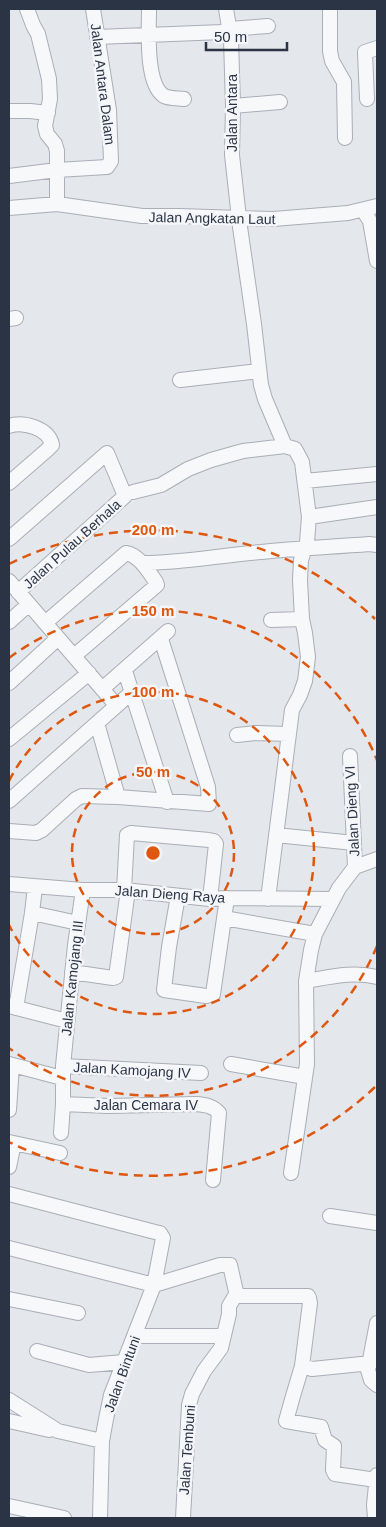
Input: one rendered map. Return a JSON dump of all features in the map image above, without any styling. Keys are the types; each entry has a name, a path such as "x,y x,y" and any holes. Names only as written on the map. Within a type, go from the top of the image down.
{"street":[{"path":"27,9 38,34 49,79 50,99 45,126 47,134 55,144 57,151 57,204"},
{"name":"Jalan Antara Dalam","path":"57,170 107,167 111,161 109,110 93,9"},
{"path":"149,9 148,35 152,73 157,87 167,97 184,99"},
{"name":"Jalan Antara","path":"226,9 231,39 232,155 259,371 265,399 285,446"},
{"path":"330,9 330,51 332,61 344,82 345,138"},
{"path":"97,37 222,32 230,29 268,26"},
{"path":"367,99 365,52 377,48"},
{"path":"233,106 280,102"},
{"path":"9,111 30,110 48,113"},
{"path":"9,176 57,170"},
{"name":"Jalan Angkatan Laut","path":"9,208 57,204 142,216 273,219 317,217 377,206"},
{"path":"362,210 370,221 377,261"},
{"path":"180,380 259,371"},
{"path":"9,426 25,424 40,430 51,440 52,445 9,483"},
{"path":"9,539 107,453 129,494 161,485 188,469 243,451 285,446 295,449 302,462 309,517 307,542 301,560 300,580 302,619 307,649 307,669 300,695 292,710 268,899"},
{"path":"305,481 377,474"},
{"name":"Jalan Pulau Berhala","path":"18,592 129,494"},
{"path":"309,517 377,507"},
{"path":"142,564 169,563 259,552 377,545"},
{"path":"45,623 126,554 130,554 142,564 156,582 156,586 74,656"},
{"path":"9,581 116,705"},
{"name":"Jalan Pulau Berhala","path":"9,622 28,604"},
{"path":"271,620 302,619"},
{"path":"9,831 36,833 82,796 210,804 208,787 164,635 102,689"},
{"path":"9,683 58,638"},
{"path":"125,670 167,802"},
{"path":"9,739 89,673"},
{"path":"9,801 132,692"},
{"path":"97,723 118,797"},
{"path":"237,735 256,733 289,734"},
{"name":"Jalan Dieng VI","path":"350,756 355,866"},
{"path":"72,972 116,977 126,890 127,835 131,833 214,841 216,844 210,899"},
{"path":"276,835 354,843"},
{"path":"291,1173 308,1055 306,981 310,950 315,934 332,900 355,866 377,859"},
{"name":"Jalan Dieng Raya","path":"9,884 82,890 126,890 210,899 332,900"},
{"path":"35,886 32,913 12,1007 67,1021"},
{"name":"Jalan Kamojang III","path":"61,1133 63,1104 62,1072 82,890"},
{"path":"178,896 163,988 166,991 206,996 213,994 227,898"},
{"path":"32,913 78,922"},
{"path":"224,918 315,934"},
{"path":"306,981 337,975 355,974 377,977"},
{"path":"231,1064 305,1077"},
{"path":"9,1110 11,1068"},
{"name":"Jalan Kamojang IV","path":"11,1068 62,1072 201,1073"},
{"name":"Jalan Cemara IV","path":"63,1104 108,1106 197,1104 211,1106 219,1113 213,1180"},
{"path":"9,1167 12,1143 60,1154"},
{"name":"Jalan Bintuni","path":"9,1194 160,1233 163,1238 154,1285 111,1395 102,1441 100,1518"},
{"path":"330,1216 377,1223"},
{"path":"9,1248 154,1285 227,1264 231,1266 234,1298 308,1296 310,1303 302,1366 286,1420 321,1427 325,1440 334,1446 333,1470 335,1474 377,1478 374,1505 375,1518"},
{"name":"Jalan Tembuni","path":"183,1518 189,1405 192,1394 204,1372 221,1348 234,1298"},
{"path":"9,1299 78,1313"},
{"path":"377,1323 371,1364 368,1370 371,1380 377,1385"},
{"path":"135,1336 224,1336"},
{"path":"37,1351 89,1365 124,1362"},
{"path":"302,1366 312,1369 371,1364"},
{"path":"9,1400 58,1431"},
{"path":"9,1421 102,1441"},
{"path":"9,1506 64,1518"}]}
